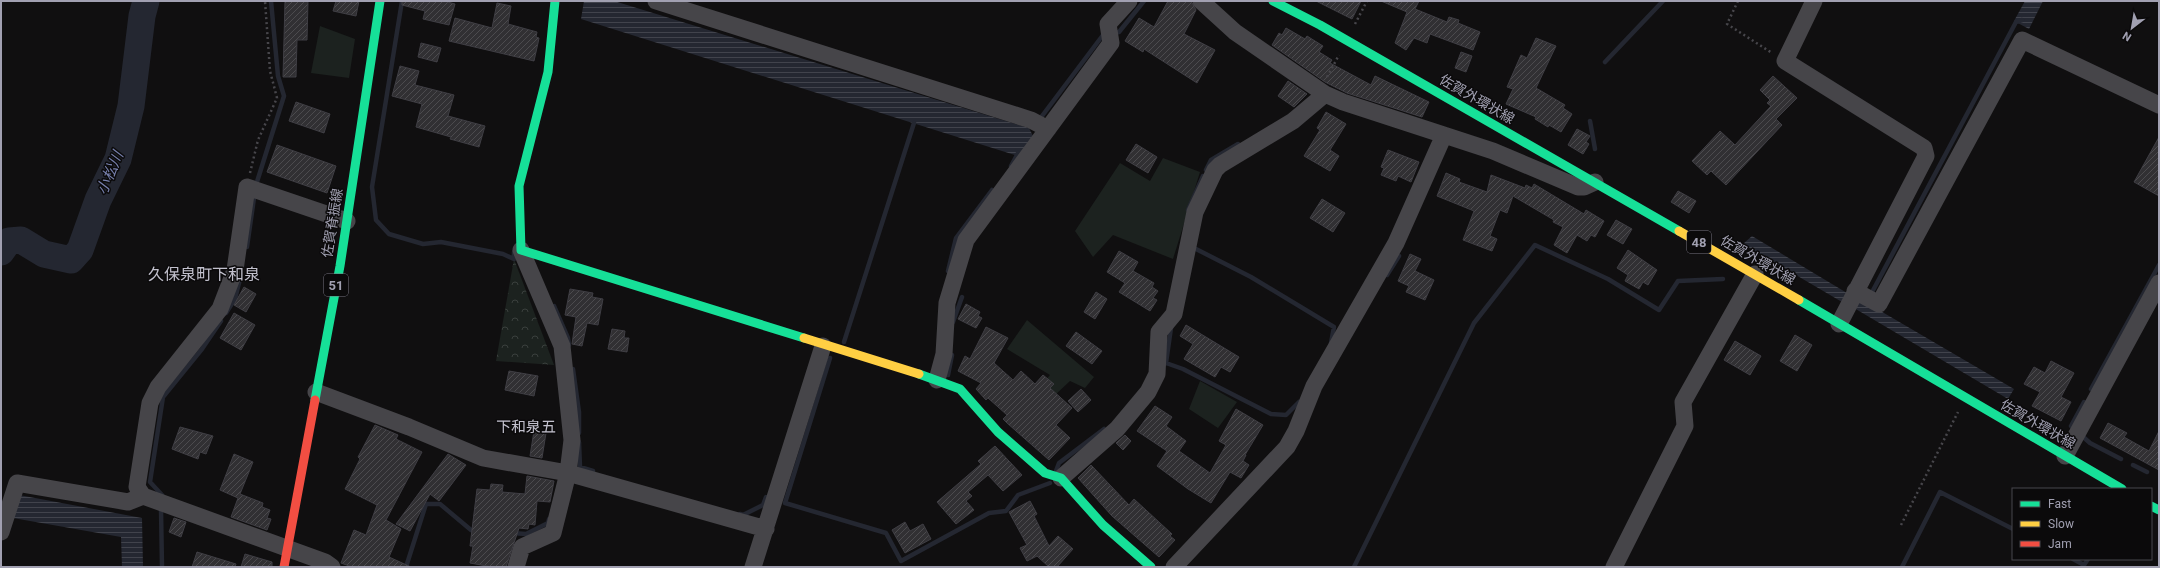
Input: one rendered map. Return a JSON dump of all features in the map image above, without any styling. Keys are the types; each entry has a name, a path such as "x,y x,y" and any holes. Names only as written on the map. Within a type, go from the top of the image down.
{"main road":[{"name":"佐賀脊振線","path":"284,567 347,221 380,1"},
{"path":"555,1 548,72 519,186 522,250 823,346 937,380 960,389 998,432 1045,473 1061,478 1103,525 1151,567"},
{"name":"佐賀外環状線","path":"1273,1 1320,25 1755,274 1842,317 1965,397 2068,450 2121,488"}],"street":[{"path":"656,1 1031,120 1048,130"},
{"path":"937,380 944,354 947,303 966,240 1048,130 1110,43 1108,24 1129,1"},
{"path":"1201,1 1235,32 1325,94 1344,102 1492,151 1578,187 1584,187 1595,182"},
{"path":"1814,1 1785,61 1924,148 1926,156 1863,295 1842,317"},
{"path":"1863,295 1879,304 2019,45 2159,105"},
{"path":"1061,478 1117,429 1148,392 1158,368 1159,332 1171,318 1195,212 1215,170 1293,121 1325,94"},
{"path":"1184,564 1287,447 1296,431 1314,386 1396,243 1444,135"},
{"path":"332,567 325,562 287,550 143,496 137,487 150,403 158,387 220,309 235,270 247,187 347,221"},
{"path":"516,567 522,547 553,533 568,473 572,440 562,346 522,250"},
{"path":"1614,567 1685,426 1683,402 1755,274"},
{"path":"2068,450 2159,282"},
{"path":"752,567 766,529 823,346"},
{"path":"316,392 410,427 483,458 568,473 766,529"},
{"path":"1,532 17,483 128,502 143,496"}],"path":[{"path":"247,187 258,140 277,98 270,71 265,1"},
{"path":"1738,1 1727,24 1785,61"},
{"path":"1901,525 1965,397"}],"green space":[{"path":"320,26 355,39 349,78 311,73"},
{"path":"1163,158 1200,172 1173,259 1113,235 1093,257 1075,231 1120,163 1150,181"},
{"path":"514,259 554,365 496,361"},
{"path":"1027,320 1094,377 1085,388 1070,381 1038,411 1028,400 1050,375 1007,349"},
{"path":"1200,381 1237,402 1218,428 1189,409"}],"shaded area":[{"path":"584,1 614,1 1029,128 1034,138 1021,157 581,19"},
{"path":"2025,1 2043,1 2029,29 2014,21"},
{"path":"1752,236 1847,293 1842,302 1743,244"},
{"path":"1860,299 2014,389 2008,399 1854,308"},
{"path":"19,495 142,518 143,567 122,567 121,537 13,518"}],"building":[{"path":"285,1 308,1 307,40 297,40 296,77 283,77"},
{"path":"336,1 359,1 356,16 333,11"},
{"path":"402,1 444,1 455,4 449,25 423,19 425,11 402,5"},
{"path":"1168,1 1191,1 1196,10 1184,34 1215,50 1197,83 1144,49 1143,52 1125,41 1139,18 1154,27"},
{"path":"1316,1 1361,1 1352,19"},
{"path":"1381,1 1419,1 1415,9 1447,22 1449,17 1459,20 1458,23 1480,32 1473,50 1430,34 1427,43 1414,38 1406,50 1395,43 1407,12"},
{"path":"497,3 511,6 508,24 537,32 536,37 539,38 534,61 449,41 455,18 492,28"},
{"path":"1286,28 1305,39 1307,36 1323,46 1319,52 1332,60 1330,63 1371,85 1375,76 1429,102 1422,117 1347,93 1325,82 1272,45 1279,33 1282,35"},
{"path":"1536,38 1556,46 1536,88 1565,105 1563,108 1572,114 1561,132 1549,125 1548,127 1535,119 1536,117 1506,104 1513,89 1507,87 1521,55 1527,58"},
{"path":"421,43 441,48 437,62 418,57"},
{"path":"1461,52 1472,56 1466,72 1455,68"},
{"path":"400,66 419,71 415,85 454,95 448,116 485,126 479,147 416,127 422,104 392,96"},
{"path":"1773,76 1797,98 1776,119 1782,125 1726,185 1711,171 1707,175 1692,161 1720,131 1735,145 1771,106 1767,103 1770,100 1760,90"},
{"path":"1288,81 1307,94 1294,107 1278,96"},
{"path":"296,102 330,114 324,133 289,121"},
{"path":"1326,112 1346,124 1330,150 1339,156 1330,171 1304,156 1320,130 1317,128"},
{"path":"1577,129 1590,136 1586,142 1589,144 1583,154 1568,145"},
{"path":"2159,137 2159,196 2134,182"},
{"path":"1136,144 1157,157 1148,173 1126,160"},
{"path":"277,145 336,166 327,193 267,172"},
{"path":"1388,150 1419,162 1411,182 1398,176 1396,181 1381,175 1384,168 1381,167"},
{"path":"1446,173 1460,179 1459,182 1487,192 1491,175 1525,188 1526,185 1532,188 1534,184 1584,214 1586,210 1604,221 1595,237 1591,235 1587,241 1577,235 1567,253 1554,245 1563,227 1553,222 1554,220 1513,196 1507,213 1500,210 1490,236 1497,239 1492,251 1463,240 1474,211 1437,196"},
{"path":"1678,191 1696,201 1689,213 1671,202"},
{"path":"1322,199 1345,213 1333,232 1310,218"},
{"path":"1616,220 1632,229 1623,244 1607,235"},
{"path":"1628,250 1657,270 1648,285 1643,282 1639,289 1625,281 1628,275 1617,268"},
{"path":"1119,251 1138,262 1133,271 1154,283 1152,287 1158,291 1153,298 1157,300 1150,311 1119,292 1125,283 1107,272"},
{"path":"1410,254 1421,259 1415,271 1434,280 1425,300 1406,292 1409,286 1398,281"},
{"path":"244,287 256,294 246,312 234,305"},
{"path":"570,289 593,293 592,297 603,299 598,325 587,323 582,346 572,344 576,317 565,315"},
{"path":"1096,292 1107,299 1095,319 1084,312"},
{"path":"966,304 980,312 978,316 982,318 976,328 958,319"},
{"path":"234,313 255,325 241,350 220,338"},
{"path":"1186,325 1239,357 1230,372 1221,367 1215,377 1184,359 1193,344 1180,336"},
{"path":"986,327 1008,338 994,363 1013,380 1021,371 1035,384 1043,375 1054,384 1050,388 1072,408 1056,425 1070,438 1049,460 1003,419 1007,415 988,398 986,400 976,389 981,383 958,371 965,356 970,359"},
{"path":"612,329 625,331 624,338 629,338 627,352 608,349"},
{"path":"1076,332 1102,351 1092,364 1066,346"},
{"path":"1795,335 1812,345 1797,371 1780,361"},
{"path":"1735,341 1761,356 1750,375 1724,360"},
{"path":"2051,361 2074,373 2061,397 2071,402 2061,421 2032,406 2040,392 2024,384 2034,367 2045,373"},
{"path":"509,371 538,376 534,396 505,390"},
{"path":"1081,389 1091,400 1078,412 1068,401"},
{"path":"1155,406 1172,417 1166,426 1186,441 1179,451 1210,473 1226,445 1219,441 1236,409 1263,425 1245,455 1243,461 1249,465 1241,478 1230,472 1211,503 1188,489 1157,466 1167,451 1137,431"},
{"path":"2108,423 2127,433 2124,437 2149,451 2159,431 2159,470 2100,438"},
{"path":"375,425 398,435 396,439 422,452 386,520 401,529 389,557 411,567 352,567 341,563 354,530 366,535 377,505 345,489 360,459 358,457"},
{"path":"180,427 213,436 206,454 200,452 198,459 172,449"},
{"path":"534,431 546,433 542,458 530,456"},
{"path":"1125,435 1131,441 1123,450 1116,443"},
{"path":"995,446 1022,475 1003,491 988,475 968,492 972,496 966,501 974,510 956,524 937,502 981,464 978,461"},
{"path":"234,454 253,462 240,494 263,503 262,507 270,510 267,518 271,519 267,530 231,517 238,498 220,490"},
{"path":"448,454 466,465 439,501 430,494 410,531 396,524"},
{"path":"1091,465 1129,505 1134,499 1172,534 1170,536 1175,540 1159,557 1112,516 1078,478"},
{"path":"527,476 554,481 550,502 537,501 535,525 529,524 528,529 519,528 506,567 492,567 470,563 473,546 470,546 477,489 490,490 491,484 503,485 502,492 525,494"},
{"path":"1030,501 1037,514 1034,516 1049,546 1058,536 1073,549 1057,567 1049,567 1037,556 1027,561 1020,548 1027,545 1009,512"},
{"path":"174,518 186,522 181,537 169,532"},
{"path":"905,522 910,531 923,524 931,539 905,553 892,530"},
{"path":"197,552 236,564 235,567 192,567"},
{"path":"245,554 272,562 272,567 241,567"}],"waterway":[{"name":"小松川","path":"1,252 9,241 21,240 44,254 71,260 80,250 98,200 118,159 131,106 142,16 146,1"},
{"path":"256,185 284,96 278,76 271,1"},
{"path":"402,1 372,187 376,220 389,234 423,244 441,242 503,254 514,259 514,252"},
{"path":"1112,33 1119,32 1144,1"},
{"path":"1605,62 1663,1"},
{"path":"1870,296 2016,22 2022,20"},
{"path":"1039,120 1105,34"},
{"path":"1590,121 1595,149"},
{"path":"844,342 914,123"},
{"path":"1206,170 1211,160 1238,144"},
{"path":"1011,166 1018,153"},
{"path":"1188,210 1203,176"},
{"path":"948,271 956,238 992,190"},
{"path":"247,247 254,198"},
{"path":"1354,567 1474,323 1535,245 1608,279 1659,310 1678,281 1723,279"},
{"path":"1196,249 1251,277 1334,327 1331,343"},
{"path":"1387,275 1399,256"},
{"path":"2091,389 2159,265"},
{"path":"226,313 235,299 240,279"},
{"path":"953,322 962,297"},
{"path":"554,306 568,338 569,345"},
{"path":"162,495 150,482 163,397 202,349 221,321"},
{"path":"1162,366 1166,363 1171,328"},
{"path":"948,375 952,355"},
{"path":"830,358 785,503 886,533 901,561 989,513 1006,511 1018,495 1050,483"},
{"path":"1166,363 1183,369 1271,414 1286,415 1299,402"},
{"path":"573,369 579,412 579,433"},
{"path":"2084,402 2071,426 2090,443 2121,459"},
{"path":"1056,471 1059,463 1104,429"},
{"path":"579,442 580,467 593,471"},
{"path":"2133,465 2147,472"},
{"path":"1902,567 1940,492 2012,528"},
{"path":"740,514 743,515 763,505 766,497"},
{"path":"406,567 426,504 440,504 471,530 477,530"},
{"path":"161,509 162,567"},
{"path":"512,533 526,534 548,523 549,519"},
{"path":"2075,560 2084,565 2087,560"}],"traffic: fast":[{"path":"315,400 340,266 380,1"},
{"path":"555,1 548,72 519,186 521,250 804,338"},
{"path":"1273,1 1320,25 1679,231"},
{"path":"1799,300 2120,488"},
{"path":"919,374 960,389 998,432 1045,473 1061,478 1103,525 1151,567"},
{"path":"2152,506 2159,510"}],"traffic: slow":[{"path":"1679,231 1799,300"},
{"path":"804,338 919,374"}],"traffic: jam":[{"path":"284,567 315,400"}],"district":[{"name":"久保泉町下和泉","path":"204,274"},
{"name":"下和泉五","path":"526,427"}]}
